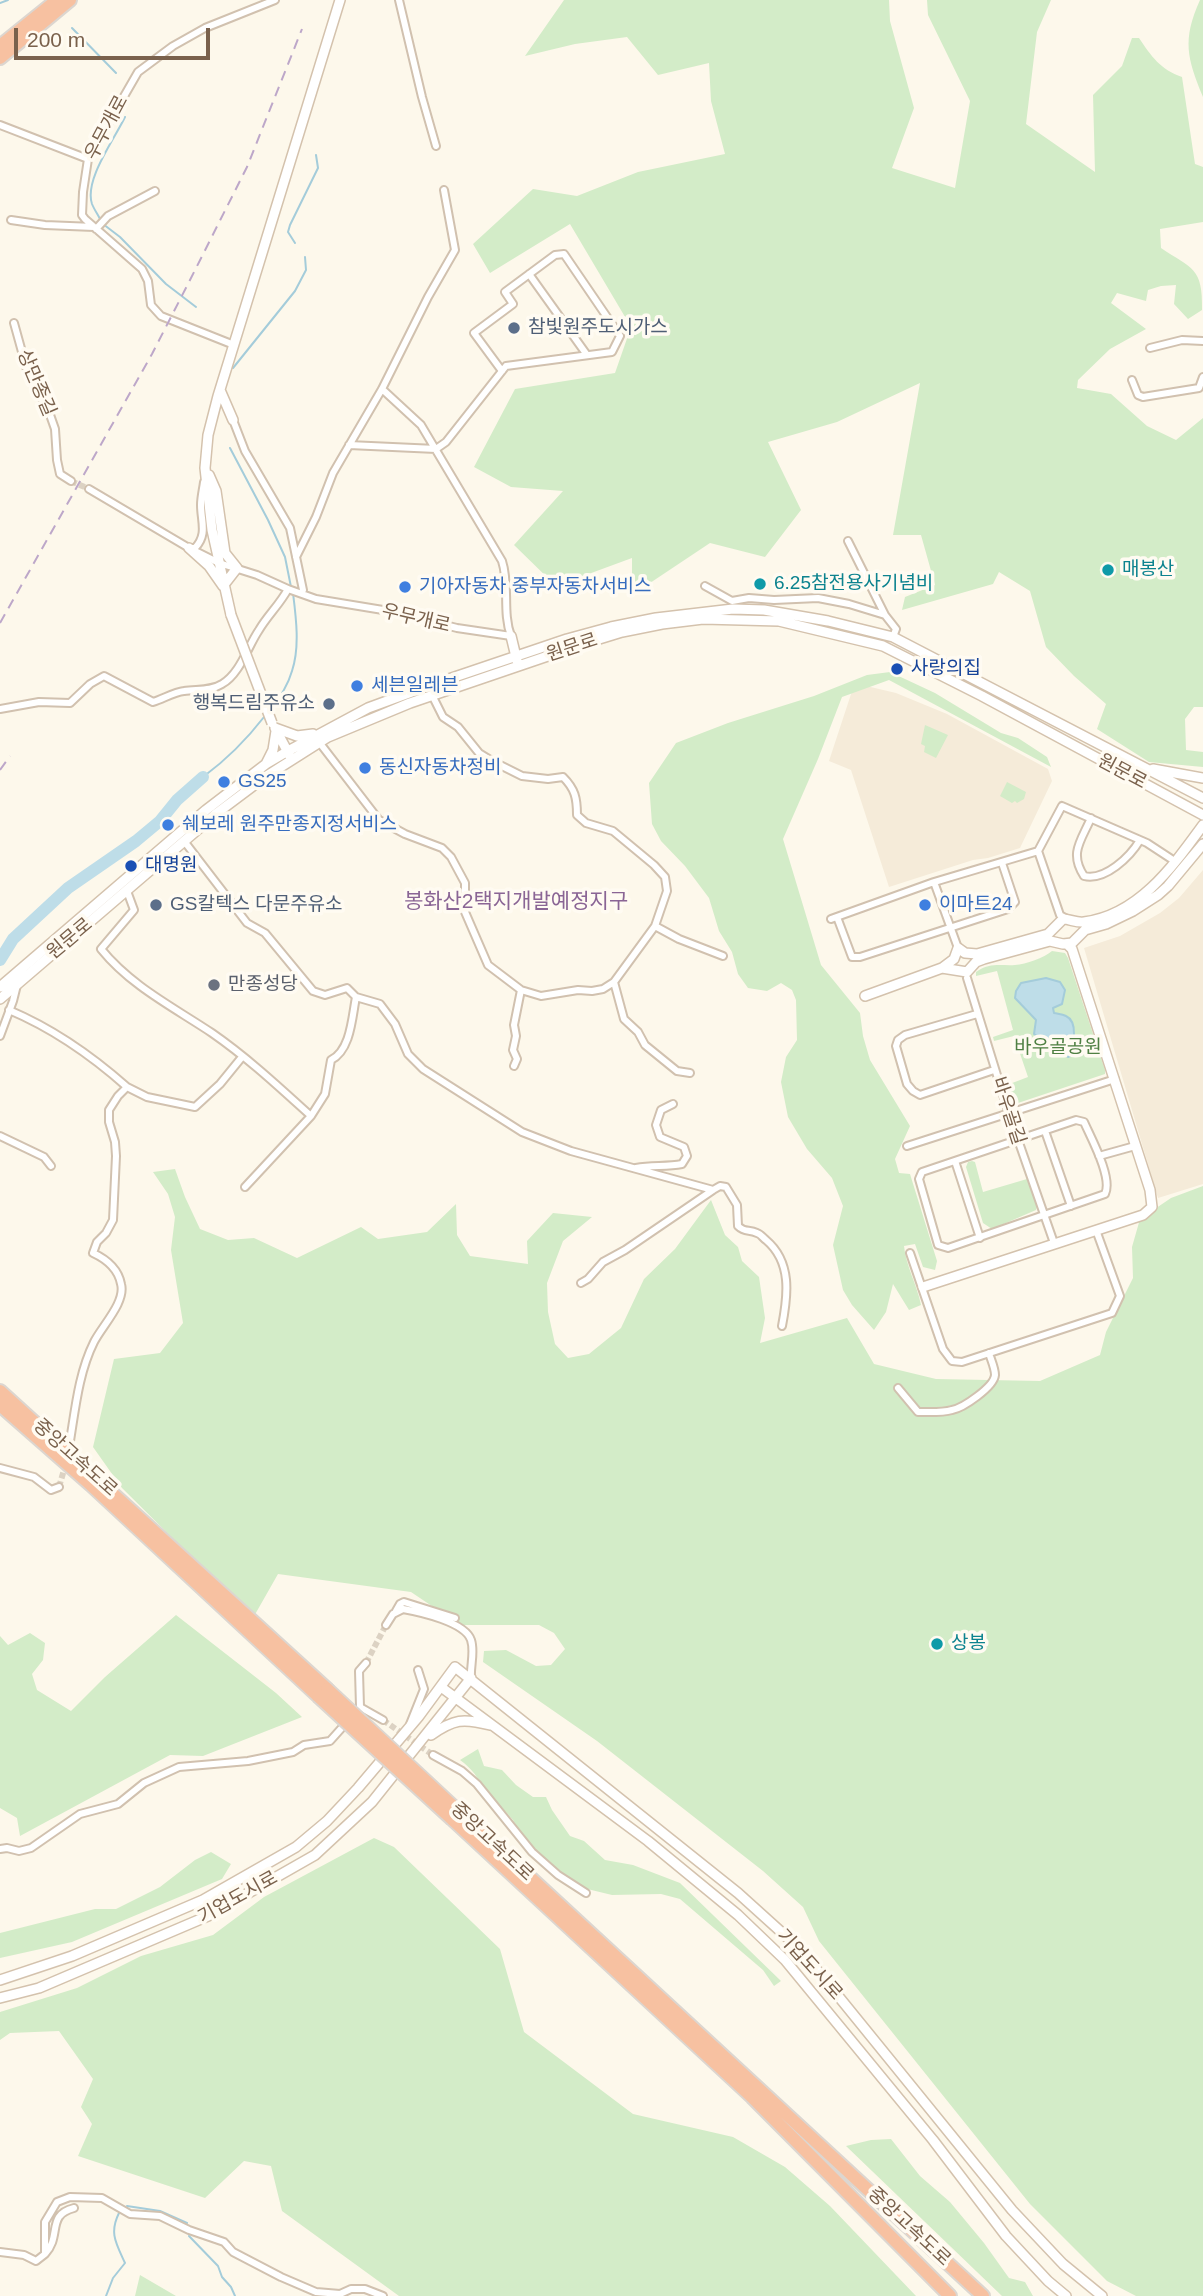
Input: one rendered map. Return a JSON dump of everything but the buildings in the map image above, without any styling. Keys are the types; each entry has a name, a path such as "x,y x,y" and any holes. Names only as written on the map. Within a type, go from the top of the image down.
{"highway":[{"path":"0,46 57,0"},
{"path":"0,58 70,0"},
{"name":"중앙고속도로","path":"2,1400 82,1477 322,1692 983,2296"},
{"name":"중앙고속도로","path":"454,1814 752,2097 950,2296"}],"street":[{"name":"우무개로","path":"234,345 161,316 151,305 148,281 142,269 82,215 83,192 88,159 138,72 173,46 205,28 275,0"},
{"path":"189,548 195,548 201,542 204,533 201,506 208,435 220,390 340,0"},
{"path":"399,0 436,146"},
{"path":"0,125 88,159"},
{"path":"296,557 316,517 333,473 382,389 428,297 456,250 444,190"},
{"path":"11,220 45,225 96,227 108,216 155,191"},
{"path":"349,445 436,449 446,442 506,366 611,352 620,336 564,254 555,256 505,292 513,304 474,333 502,371"},
{"path":"529,274 587,355"},
{"name":"상만종길","path":"14,323 27,370 55,429 60,474 71,481"},
{"path":"1150,348 1182,340 1203,341"},
{"path":"1132,380 1138,394 1143,397 1199,388 1203,377"},
{"path":"382,389 421,425 502,561 505,570 507,626 517,661"},
{"path":"220,390 244,451 290,528 302,592"},
{"path":"211,424 217,416 223,414 229,415 233,420"},
{"path":"205,468 212,530 231,615 275,727 290,755"},
{"path":"205,468 216,491 225,553 237,568"},
{"path":"0,709 39,702 69,702 104,676 153,702 182,691 198,691 221,685 239,664 288,589 219,563 189,548 89,489"},
{"path":"848,541 885,615 895,629 893,637"},
{"path":"189,548 209,566 223,586"},
{"path":"223,586 237,568"},
{"path":"705,586 733,605 749,598 818,598 885,615"},
{"name":"우무개로","path":"288,589 331,602 389,611 457,628 511,636"},
{"name":"원문로","path":"319,738 611,627 733,605 795,614 893,637 1203,798"},
{"name":"원문로","path":"124,887 290,755 368,708 428,685 622,632 703,619 786,622 883,646 1203,815"},
{"path":"275,727 297,736 319,738 379,820 405,834 443,848 465,883 465,912 488,965 521,990 541,996 603,989 614,982 655,926 667,891 665,877 613,831 586,823 577,815 578,800 573,788 563,777 548,779 522,776 480,753 457,727 443,717 432,695"},
{"path":"267,764 273,750 275,727"},
{"name":"원문로","path":"0,999 14,981 124,887 206,810 267,764 290,755"},
{"path":"1141,767 1203,778"},
{"path":"1002,863 1015,902 1012,907 860,957 852,957 834,918 934,882 1038,851 1062,806 1140,840 1176,862"},
{"path":"1091,818 1075,853 1076,864 1084,876 1093,878 1104,873 1133,851 1140,840"},
{"path":"865,996 942,968 960,954 977,954 1048,934 1062,922 1098,918 1132,902 1156,885 1203,825"},
{"path":"184,841 247,923 265,933 313,991 325,995 347,988 356,997 380,1004 395,1024 408,1054 423,1069 522,1132 571,1151 713,1190"},
{"path":"942,968 965,971 979,960 1045,942 1071,942 1090,928 1106,924 1133,911 1158,895 1203,844"},
{"path":"923,1287 1143,1215 1152,1207 1152,1199 1115,1079 1071,942 1038,851"},
{"path":"934,882 948,927 960,954 972,958 965,971"},
{"path":"124,887 134,910 102,949 113,964 137,985 214,1034 262,1071 311,1116"},
{"path":"1062,922 1054,936 1071,942"},
{"path":"655,926 679,939 723,956"},
{"path":"960,954 953,965 965,971"},
{"name":"바우골길","path":"965,971 1009,1114 1054,1243"},
{"path":"0,1036 9,1010 14,981"},
{"name":"원문로","path":"0,987 14,981"},
{"path":"614,982 624,1019 638,1032 645,1045 677,1071 690,1073"},
{"path":"514,1066 517,1059 513,1050 516,1036 514,1025 521,990"},
{"path":"245,1187 311,1116 325,1094 331,1060 344,1049 356,997"},
{"path":"9,1010 72,1043 99,1061 127,1087 147,1097 195,1107 220,1084 242,1057"},
{"path":"977,1014 905,1035 898,1040 896,1046 907,1084 920,1095 995,1070"},
{"path":"907,1146 1115,1079"},
{"path":"69,1447 83,1369 95,1340 121,1295 122,1285 116,1272 106,1260 93,1253 97,1242 113,1220 116,1156 115,1142 108,1122 109,1110 127,1087"},
{"path":"635,1168 682,1164 687,1156 684,1147 660,1137 656,1125 661,1110 673,1104"},
{"path":"1076,1120 1084,1122 1099,1157 1107,1191 1101,1197 980,1238 948,1248 938,1245 919,1179 925,1170 1045,1131 1076,1120"},
{"path":"1045,1131 1071,1206"},
{"path":"0,1136 44,1157 51,1166"},
{"path":"1099,1157 1135,1146"},
{"path":"955,1161 980,1238"},
{"path":"581,1283 603,1262 713,1190 720,1186 726,1187 737,1205 738,1226 744,1232 757,1233 780,1255 785,1269 786,1306 782,1326"},
{"path":"911,1253 943,1349 950,1359 962,1362 1112,1313 1120,1296 1096,1230"},
{"path":"898,1388 918,1412 936,1413 956,1409 981,1393 994,1380 995,1372 989,1353"},
{"path":"0,1468 34,1477 51,1490 59,1487"},
{"path":"386,1625 404,1602 455,1618"},
{"path":"396,1612 403,1608 412,1610 461,1628 472,1643 471,1678"},
{"path":"0,1849 19,1851 31,1848 80,1814 118,1804 144,1783 179,1767 248,1761 293,1752 304,1745 330,1741 360,1707 359,1671 366,1663"},
{"path":"455,1667 470,1665"},
{"name":"기업도시로","path":"0,1980 72,1956 203,1900 296,1847 327,1821 406,1731 455,1667 738,1893 800,1949 1012,2210 1063,2264 1102,2296"},
{"path":"406,1731 424,1689 418,1670"},
{"name":"기업도시로","path":"0,1998 39,1988 208,1916 315,1855 372,1802 471,1678"},
{"name":"기업도시로","path":"441,1687 648,1841 738,1915 785,1960 933,2140 1006,2236 1048,2281 1066,2296"},
{"path":"360,1707 383,1720"},
{"path":"423,1740 443,1726 459,1720 495,1726"},
{"path":"433,1755 462,1771 477,1784 532,1852 558,1875 586,1893"},
{"path":"45,2254 45,2222 57,2202 70,2197 102,2198 130,2214 160,2216 224,2242 233,2252 316,2292 340,2294 351,2289 365,2289 383,2296"},
{"path":"0,2252 24,2255 36,2261 52,2247 58,2216 63,2211 74,2208"}],"shaded area":[{"path":"862,685 896,693 947,714 1048,769 1052,781 1020,848 889,887 851,770 829,761 853,688"},
{"path":"1203,870 1203,1184 1158,1198 1084,948 1120,936 1160,913 1179,898"}],"green space":[{"path":"564,0 889,0 890,21 914,108 892,168 955,188 970,101 928,15 927,0 1051,0 1037,32 1026,124 1095,172 1093,95 1122,66 1132,38 1139,38 1157,62 1182,77 1195,164 1203,167 1203,222 1160,229 1161,248 1188,266 1198,277 1202,310 1188,319 1174,304 1176,285 1148,290 1146,301 1117,293 1111,303 1146,329 1110,349 1078,380 1077,388 1111,394 1147,426 1176,440 1203,418 1203,707 1194,707 1185,719 1186,750 1203,752 1203,767 1149,762 1097,729 1106,704 1046,647 1030,591 999,572 993,584 902,610 905,597 935,585 921,535 893,535 920,383 837,422 768,442 801,510 765,557 710,543 632,595 632,558 556,586 514,545 563,491 511,487 474,467 515,389 615,373 631,327 570,224 490,273 473,244 533,189 577,196 638,172 725,154 711,101 709,63 658,75 627,37 575,44 525,56"},
{"path":"1200,0 1203,0 1203,97 1193,71 1189,49 1191,27"},
{"path":"890,672 935,693 1001,733 1018,738 1047,757 1051,767 889,680 842,697 783,839 821,965 860,1013 870,1060 910,1126 895,1159 899,1173 910,1174 937,1261 935,1270 923,1267 915,1244 904,1246 921,1305 909,1310 893,1284 886,1312 874,1330 843,1290 833,1245 843,1206 832,1178 807,1149 788,1117 781,1082 786,1057 797,1040 796,1000 792,990 781,983 767,991 748,988 738,974 732,952 719,931 709,898 685,866 661,841 652,824 649,783 676,743 867,675"},
{"path":"925,725 948,735 936,758 924,752 925,746 921,744"},
{"path":"1007,782 1026,792 1024,799 1012,803 1000,796"},
{"name":"바우골공원","path":"1052,951 1065,953 1068,958 1105,1074 1015,1104 1011,1102 1007,1085 1028,1077 1014,1036 994,1041 993,1037 1013,1030 997,971 976,976 976,972 991,966 1029,962"},
{"path":"968,1162 975,1162 983,1192 1027,1179 1036,1210 992,1229 983,1223 966,1167"},
{"path":"175,1169 200,1229 228,1240 254,1238 297,1258 361,1227 378,1239 427,1232 456,1204 457,1235 470,1256 528,1264 527,1241 553,1213 592,1217 563,1241 547,1283 548,1312 555,1344 568,1358 589,1354 621,1328 644,1279 675,1249 711,1200 725,1235 738,1247 742,1261 759,1277 765,1318 760,1343 847,1318 874,1364 936,1379 1040,1381 1100,1355 1106,1332 1133,1278 1132,1247 1140,1219 1171,1198 1203,1186 1203,2296 1136,2296 1107,2281 1030,2204 819,1941 803,1907 763,1871 597,1741 483,1662 484,1651 506,1650 536,1666 551,1665 565,1649 554,1633 539,1625 460,1625 411,1592 278,1574 253,1618 122,1488 93,1447 114,1359 160,1353 183,1323 171,1250 175,1217 168,1194 153,1172"},
{"path":"176,1615 276,1693 302,1717 203,1756 170,1755 20,1836 17,1818 0,1808 0,1636 8,1645 30,1633 45,1643 43,1660 32,1674 37,1690 71,1711 105,1677"},
{"path":"478,1749 484,1766 502,1770 516,1785 533,1797 546,1797 570,1836 584,1841 605,1860 633,1865 680,1883 781,1981 774,1986 763,1970 680,1899 661,1894 612,1895 575,1886 526,1843 513,1820 496,1801 483,1792 474,1774 460,1760"},
{"path":"374,1838 394,1847 500,1949 524,2032 633,2114 733,2137 785,2167 830,2206 916,2296 399,2296 282,2211 271,2166 244,2161 205,2198 78,2156 92,2124 81,2107 93,2079 59,2031 10,2033 0,2040 0,2012 77,1988 141,1956 213,1935 264,1897"},
{"path":"211,1852 231,1864 222,1879 72,1942 0,1958 0,1933 95,1909 116,1909 160,1887 195,1860"},
{"path":"891,2139 920,2176 950,2202 1009,2278 1025,2282 1033,2296 1002,2296 846,2146"},
{"path":"140,2275 176,2296 135,2296"}],"water":[{"path":"1046,978 1060,982 1065,990 1062,1004 1053,1008 1054,1013 1066,1016 1073,1023 1073,1040 1068,1057 1034,1034 1036,1020 1015,998 1021,983"}],"waterway":[{"path":"0,3 8,0"},
{"path":"72,28 116,73"},
{"path":"100,219 92,204 92,184 101,160 125,117"},
{"path":"295,243 288,232 318,168 316,155"},
{"path":"103,224 120,237 166,284 196,307"},
{"path":"233,368 295,291 306,270 305,257"},
{"path":"230,448 285,557 291,587"},
{"path":"270,710 286,687 296,652 293,593"},
{"path":"203,777 236,749 264,717"},
{"path":"0,960 13,939 68,888 136,841 160,821 177,800 203,777"},
{"path":"127,2206 160,2211 187,2223"},
{"path":"106,2296 113,2278 125,2263 114,2232 119,2213"},
{"path":"189,2236 218,2266 235,2296"}],"tunnel":[{"path":"71,481 89,489"},
{"path":"59,1487 66,1463"},
{"path":"366,1663 386,1625"},
{"path":"383,1720 433,1755"}],"railway":[{"path":"0,623 152,354 189,282 247,167 302,29"},
{"path":"0,770 10,756"}],"place":[{"name":"참빛원주도시가스","path":"514,328"},
{"name":"매봉산","path":"1108,570"},
{"name":"6.25참전용사기념비","path":"760,584"},
{"name":"기아자동차 중부자동차서비스","path":"405,587"},
{"name":"사랑의집","path":"897,669"},
{"name":"세븐일레븐","path":"357,686"},
{"name":"행복드림주유소","path":"329,704"},
{"name":"동신자동차정비","path":"365,768"},
{"name":"GS25","path":"224,782"},
{"name":"쉐보레 원주만종지정서비스","path":"168,825"},
{"name":"대명원","path":"131,866"},
{"name":"GS칼텍스 다문주유소","path":"156,905"},
{"name":"이마트24","path":"925,905"},
{"name":"만종성당","path":"214,985"},
{"name":"상봉","path":"937,1644"}],"district":[{"name":"봉화산2택지개발예정지구","path":"516,902"}]}
